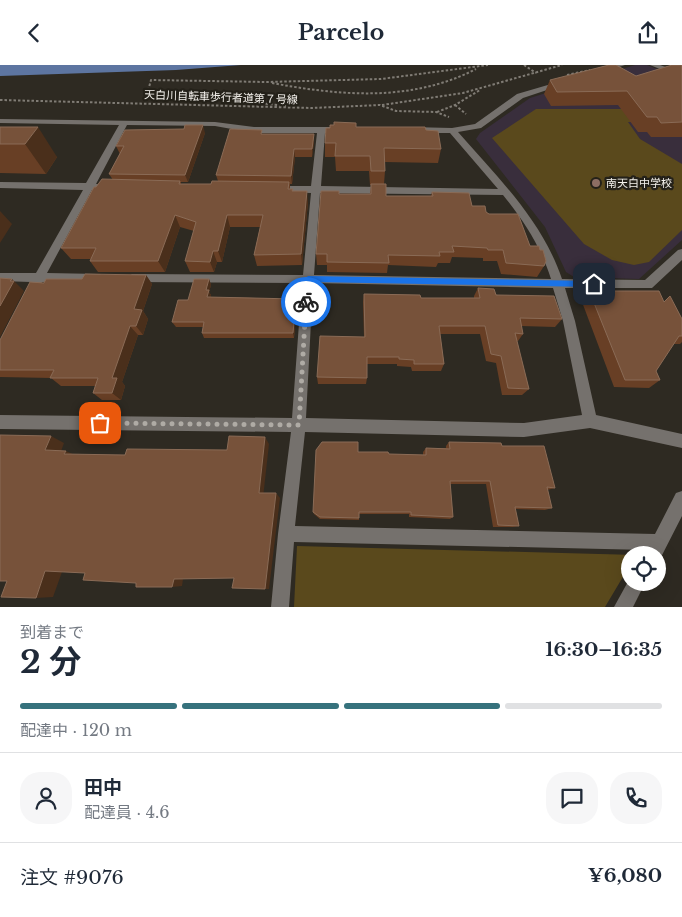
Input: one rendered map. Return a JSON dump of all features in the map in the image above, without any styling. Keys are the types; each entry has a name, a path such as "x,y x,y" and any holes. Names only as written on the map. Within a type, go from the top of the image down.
{"street":[{"path":"596,73 621,65"},
{"path":"654,65 682,76"},
{"path":"395,130 452,131 478,125 520,96 571,81"},
{"path":"0,121 215,124 254,130 349,130"},
{"path":"30,295 125,122"},
{"path":"280,607 286,534 299,425 308,279 321,130"},
{"path":"452,131 505,192 533,228 558,283 590,421"},
{"path":"0,185 128,187"},
{"path":"266,189 505,192"},
{"path":"0,277 308,279 648,285 682,253"},
{"path":"0,422 299,425 524,430 590,421 682,441"},
{"path":"658,546 682,499"},
{"path":"286,534 621,548"},
{"path":"623,607 632,591"}],"path":[{"path":"312,109 148,91 151,80 266,82 381,79 488,65"},
{"path":"524,65 537,73"},
{"path":"380,105 463,93 562,65"},
{"path":"266,82 296,89 324,92 381,94 414,90 449,82 465,76 478,67"},
{"path":"466,114 455,105 483,88"},
{"name":"天白川自転車歩行者道第７号線","path":"0,100 312,109 380,105 396,111 438,113 455,105"}],"shaded area":[{"name":"南天白中学校","path":"635,65 647,65 682,79 682,240 639,279 574,277 566,272 545,227 476,139 480,133 530,98"},
{"name":"南天白中学校","path":"536,109 626,109 635,122 628,122 640,139 682,164 682,230 649,262 634,265 612,260 584,244 492,138"},
{"path":"297,546 621,555 621,580 605,607 294,607"}],"water":[{"path":"0,65 241,65 176,70 0,76"}],"building":[{"path":"609,65 616,65 636,76 672,65 682,65 682,122 661,123 657,117 647,117 627,91 557,92 550,80"},
{"path":"334,122 356,123 356,127 425,127 426,130 438,131 441,149 384,148 385,171 371,171 370,156 335,156 336,143 325,143 326,128 334,125"},
{"path":"185,125 203,125 185,175 109,174 124,146 116,146 125,130 184,129"},
{"path":"0,127 38,127 25,144 0,144"},
{"path":"230,129 262,130 261,134 314,134 312,149 294,149 291,176 216,175"},
{"path":"102,179 180,181 179,184 211,184 212,181 289,182 288,189 293,189 292,191 307,191 301,254 254,255 263,215 227,215 218,251 213,251 210,262 185,261 196,222 175,215 158,261 90,261 96,248 61,248 94,187"},
{"path":"371,184 386,184 386,196 433,196 432,192 469,193 472,206 485,206 486,212 489,214 518,214 530,246 539,246 540,250 543,250 546,261 544,266 506,263 503,250 452,246 454,252 439,252 440,256 388,255 389,263 327,262 327,254 316,254 321,191 339,191 339,194 371,194"},
{"path":"85,274 146,275 134,309 142,310 136,326 130,326 112,378 117,378 112,393 93,393 98,378 50,378 54,370 0,370 0,340 30,282 44,283 46,279 82,279"},
{"path":"0,278 12,279 10,281 14,281 0,306"},
{"path":"194,279 209,279 206,290 209,290 207,297 296,299 293,333 202,333 204,322 172,322 178,300 188,300"},
{"path":"478,288 494,289 496,295 554,296 562,319 520,318 523,334 515,333 529,389 508,388 501,356 491,354 485,326 439,326 444,364 414,364 414,360 399,359 399,357 367,357 367,378 317,377 320,336 365,337 364,294 420,295 421,298 480,298"},
{"path":"610,291 659,291 664,302 670,296 682,319 682,336 679,336 656,371 660,380 625,380 590,293 612,293"},
{"path":"0,435 51,436 45,450 66,451 64,454 125,455 127,449 227,450 229,436 265,437 259,493 276,493 265,589 232,588 234,578 174,579 172,587 136,587 136,583 83,580 85,573 45,571 36,598 1,597 7,581 0,581"},
{"path":"322,442 358,442 358,452 426,455 426,448 450,449 449,442 501,443 502,446 544,446 555,488 547,487 552,508 515,507 519,526 498,525 490,481 450,481 453,517 411,515 411,512 359,512 359,518 320,517 313,512 316,450"}],"way so far":[{"path":"100,423 299,425 306,302"}],"place":[{"name":"南天白中学校","path":"596,183"}],"route":[{"path":"306,302 308,279 594,284"}]}
